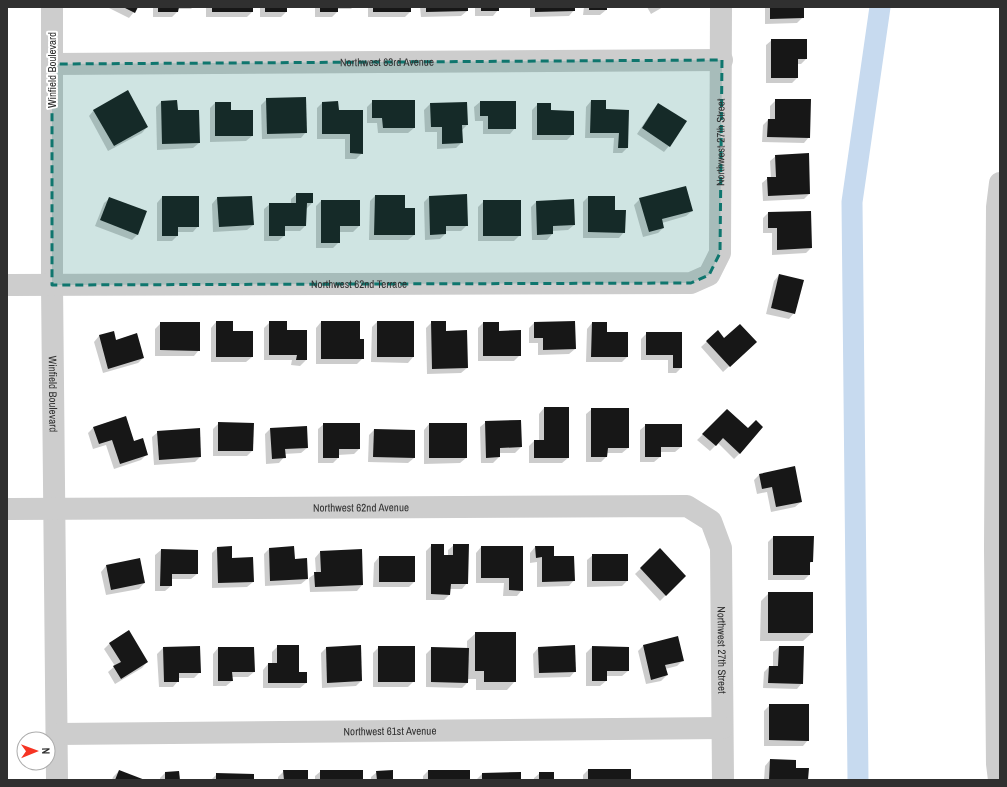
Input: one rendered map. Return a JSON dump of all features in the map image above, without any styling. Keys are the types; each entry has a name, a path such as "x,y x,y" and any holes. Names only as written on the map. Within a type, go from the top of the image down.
{"street":[{"name":"Winfield Boulevard","path":"52,7 52,285 57,780"},
{"name":"Northwest 27th Street","path":"709,275 720,253 722,60 721,7"},
{"name":"Northwest 63rd Avenue","path":"52,64 722,60"},
{"path":"999,780 997,764 997,381 998,207 1000,183"},
{"name":"Northwest 62nd Terrace","path":"7,285 691,283 709,275"},
{"name":"Northwest 62nd Avenue","path":"7,508 687,506 711,521"},
{"name":"Northwest 27th Street","path":"711,521 721,548 723,780"},
{"name":"Northwest 61st Avenue","path":"57,734 722,728"}],"highlighted area":[{"path":"722,60 720,253 709,275 691,283 52,285 52,64"}],"building":[{"path":"123,7 138,7 135,13"},
{"path":"158,7 179,7 178,12 158,12"},
{"path":"212,7 253,7 253,12 212,12"},
{"path":"265,7 287,7 287,12 265,12"},
{"path":"320,7 338,7 338,12 320,12"},
{"path":"373,7 411,7 411,12 373,12"},
{"path":"426,7 468,7 468,11 426,12"},
{"path":"481,7 499,7 499,11 481,11"},
{"path":"535,7 575,7 575,11 535,12"},
{"path":"589,7 607,7 607,10 589,10"},
{"path":"770,7 804,7 804,18 770,19"},
{"path":"771,39 807,39 807,59 798,59 798,78 771,78"},
{"path":"128,90 148,127 114,146 93,110"},
{"path":"306,97 307,133 267,134 266,98"},
{"path":"775,99 811,99 810,138 767,137 768,119 775,119"},
{"path":"177,100 178,110 199,110 200,143 162,144 161,101"},
{"path":"372,100 415,100 415,128 383,128 382,118 372,118"},
{"path":"591,100 606,100 606,109 629,110 628,148 618,148 619,133 590,133"},
{"path":"338,101 339,110 363,110 363,154 350,153 350,134 322,134 322,102"},
{"path":"480,101 516,101 516,129 488,129 488,116 480,116"},
{"path":"215,102 231,102 231,110 253,110 253,136 215,136"},
{"path":"467,102 468,125 462,125 463,143 442,144 442,127 431,127 430,103"},
{"path":"537,103 551,103 551,110 574,111 574,135 537,135"},
{"path":"658,103 687,121 670,147 642,128"},
{"path":"809,153 810,194 768,196 767,177 776,177 775,155"},
{"path":"686,186 693,211 662,219 664,228 649,232 639,198"},
{"path":"296,193 313,193 313,203 307,203 306,226 285,226 285,236 269,236 269,203 296,203"},
{"path":"467,194 468,226 446,226 446,234 430,235 429,196"},
{"path":"375,195 405,195 405,208 415,208 415,235 374,235"},
{"path":"162,196 199,196 199,227 178,227 178,236 162,236"},
{"path":"252,196 254,225 219,227 217,197"},
{"path":"588,196 615,196 615,210 626,210 625,233 588,232"},
{"path":"109,197 147,211 138,235 100,220"},
{"path":"574,199 575,225 553,226 553,234 537,235 536,201"},
{"path":"321,200 360,200 360,226 340,226 340,243 321,243"},
{"path":"483,200 521,200 521,236 483,236"},
{"path":"811,211 812,248 777,250 777,228 768,228 768,212"},
{"path":"779,274 804,280 795,314 771,308"},
{"path":"216,321 233,321 233,331 253,331 253,357 216,357"},
{"path":"269,321 287,321 287,330 307,330 307,360 296,360 297,355 269,355"},
{"path":"321,321 360,321 360,339 364,339 364,359 321,359"},
{"path":"377,321 414,321 414,357 377,357"},
{"path":"431,321 446,321 446,331 467,330 468,368 432,369"},
{"path":"575,321 576,349 543,350 543,338 534,338 534,322"},
{"path":"160,322 200,322 200,351 160,350"},
{"path":"483,322 499,322 499,331 521,330 521,356 483,356"},
{"path":"592,322 607,322 607,332 628,332 628,357 591,357"},
{"path":"740,324 757,342 730,367 706,341 718,330 724,338"},
{"path":"114,331 116,340 137,333 144,358 108,369 99,335"},
{"path":"646,332 682,332 682,368 673,368 673,355 646,355"},
{"path":"544,407 569,407 569,458 534,458 534,440 544,440"},
{"path":"591,408 629,408 629,448 608,448 607,457 591,457"},
{"path":"727,409 748,428 756,420 763,427 740,454 723,438 716,446 702,434"},
{"path":"126,416 134,441 143,438 148,455 120,464 112,440 99,444 93,427"},
{"path":"521,420 522,447 500,448 500,457 486,458 485,421"},
{"path":"218,422 254,423 253,451 218,451"},
{"path":"323,423 360,423 360,449 339,449 339,458 323,458"},
{"path":"429,423 467,423 467,458 429,458"},
{"path":"645,424 682,424 682,447 661,447 661,457 645,457"},
{"path":"307,426 308,448 285,449 286,458 272,459 270,428"},
{"path":"200,428 201,457 159,460 157,431"},
{"path":"374,429 415,430 415,458 373,457"},
{"path":"795,466 802,502 776,507 772,487 762,489 759,474"},
{"path":"773,536 814,536 813,562 810,562 810,575 773,575"},
{"path":"431,544 444,544 444,555 453,555 453,544 469,544 468,584 451,584 450,595 431,594"},
{"path":"232,546 232,558 253,557 254,582 218,583 217,547"},
{"path":"294,546 295,559 307,558 308,579 270,581 269,548"},
{"path":"481,546 523,546 523,591 509,590 509,578 481,578"},
{"path":"535,546 554,546 554,556 574,556 575,581 542,582 542,557 536,558"},
{"path":"660,548 686,576 666,596 640,568"},
{"path":"161,549 198,550 198,574 172,574 172,586 160,586"},
{"path":"362,549 363,585 315,587 314,572 321,572 320,551"},
{"path":"592,554 628,554 628,581 592,581"},
{"path":"379,556 415,556 415,582 379,582"},
{"path":"140,558 145,583 111,590 106,565"},
{"path":"768,592 813,592 813,633 768,633"},
{"path":"129,630 148,662 121,679 113,666 121,662 109,643"},
{"path":"475,632 516,632 516,682 484,682 484,671 475,671"},
{"path":"678,636 684,661 665,665 668,675 651,680 643,645"},
{"path":"277,645 299,645 299,672 307,672 307,683 268,683 268,663 277,663"},
{"path":"361,645 362,681 327,683 326,647"},
{"path":"575,645 576,672 539,673 538,647"},
{"path":"200,646 201,673 179,673 179,682 164,682 163,647"},
{"path":"378,646 415,646 415,682 378,682"},
{"path":"592,646 629,647 629,671 607,671 607,681 592,681"},
{"path":"779,646 804,646 803,684 768,683 769,666 778,666"},
{"path":"218,647 254,647 255,672 232,672 233,681 218,681"},
{"path":"431,647 469,648 468,683 431,682"},
{"path":"769,704 809,704 809,741 769,740"},
{"path":"770,759 796,760 796,768 809,768 808,780 769,780"},
{"path":"588,769 631,769 631,780 588,780"},
{"path":"119,770 145,780 115,780"},
{"path":"283,770 308,770 308,780 284,780"},
{"path":"320,770 363,770 363,780 320,780"},
{"path":"393,770 393,780 377,780 376,771"},
{"path":"428,770 470,770 470,780 428,780"},
{"path":"179,771 180,780 165,780 165,772"},
{"path":"521,772 521,780 482,780 482,773"},
{"path":"539,772 554,772 554,780 539,780"},
{"path":"216,773 254,774 254,780 216,780"}],"waterway":[{"path":"858,780 852,202 880,7"}]}
